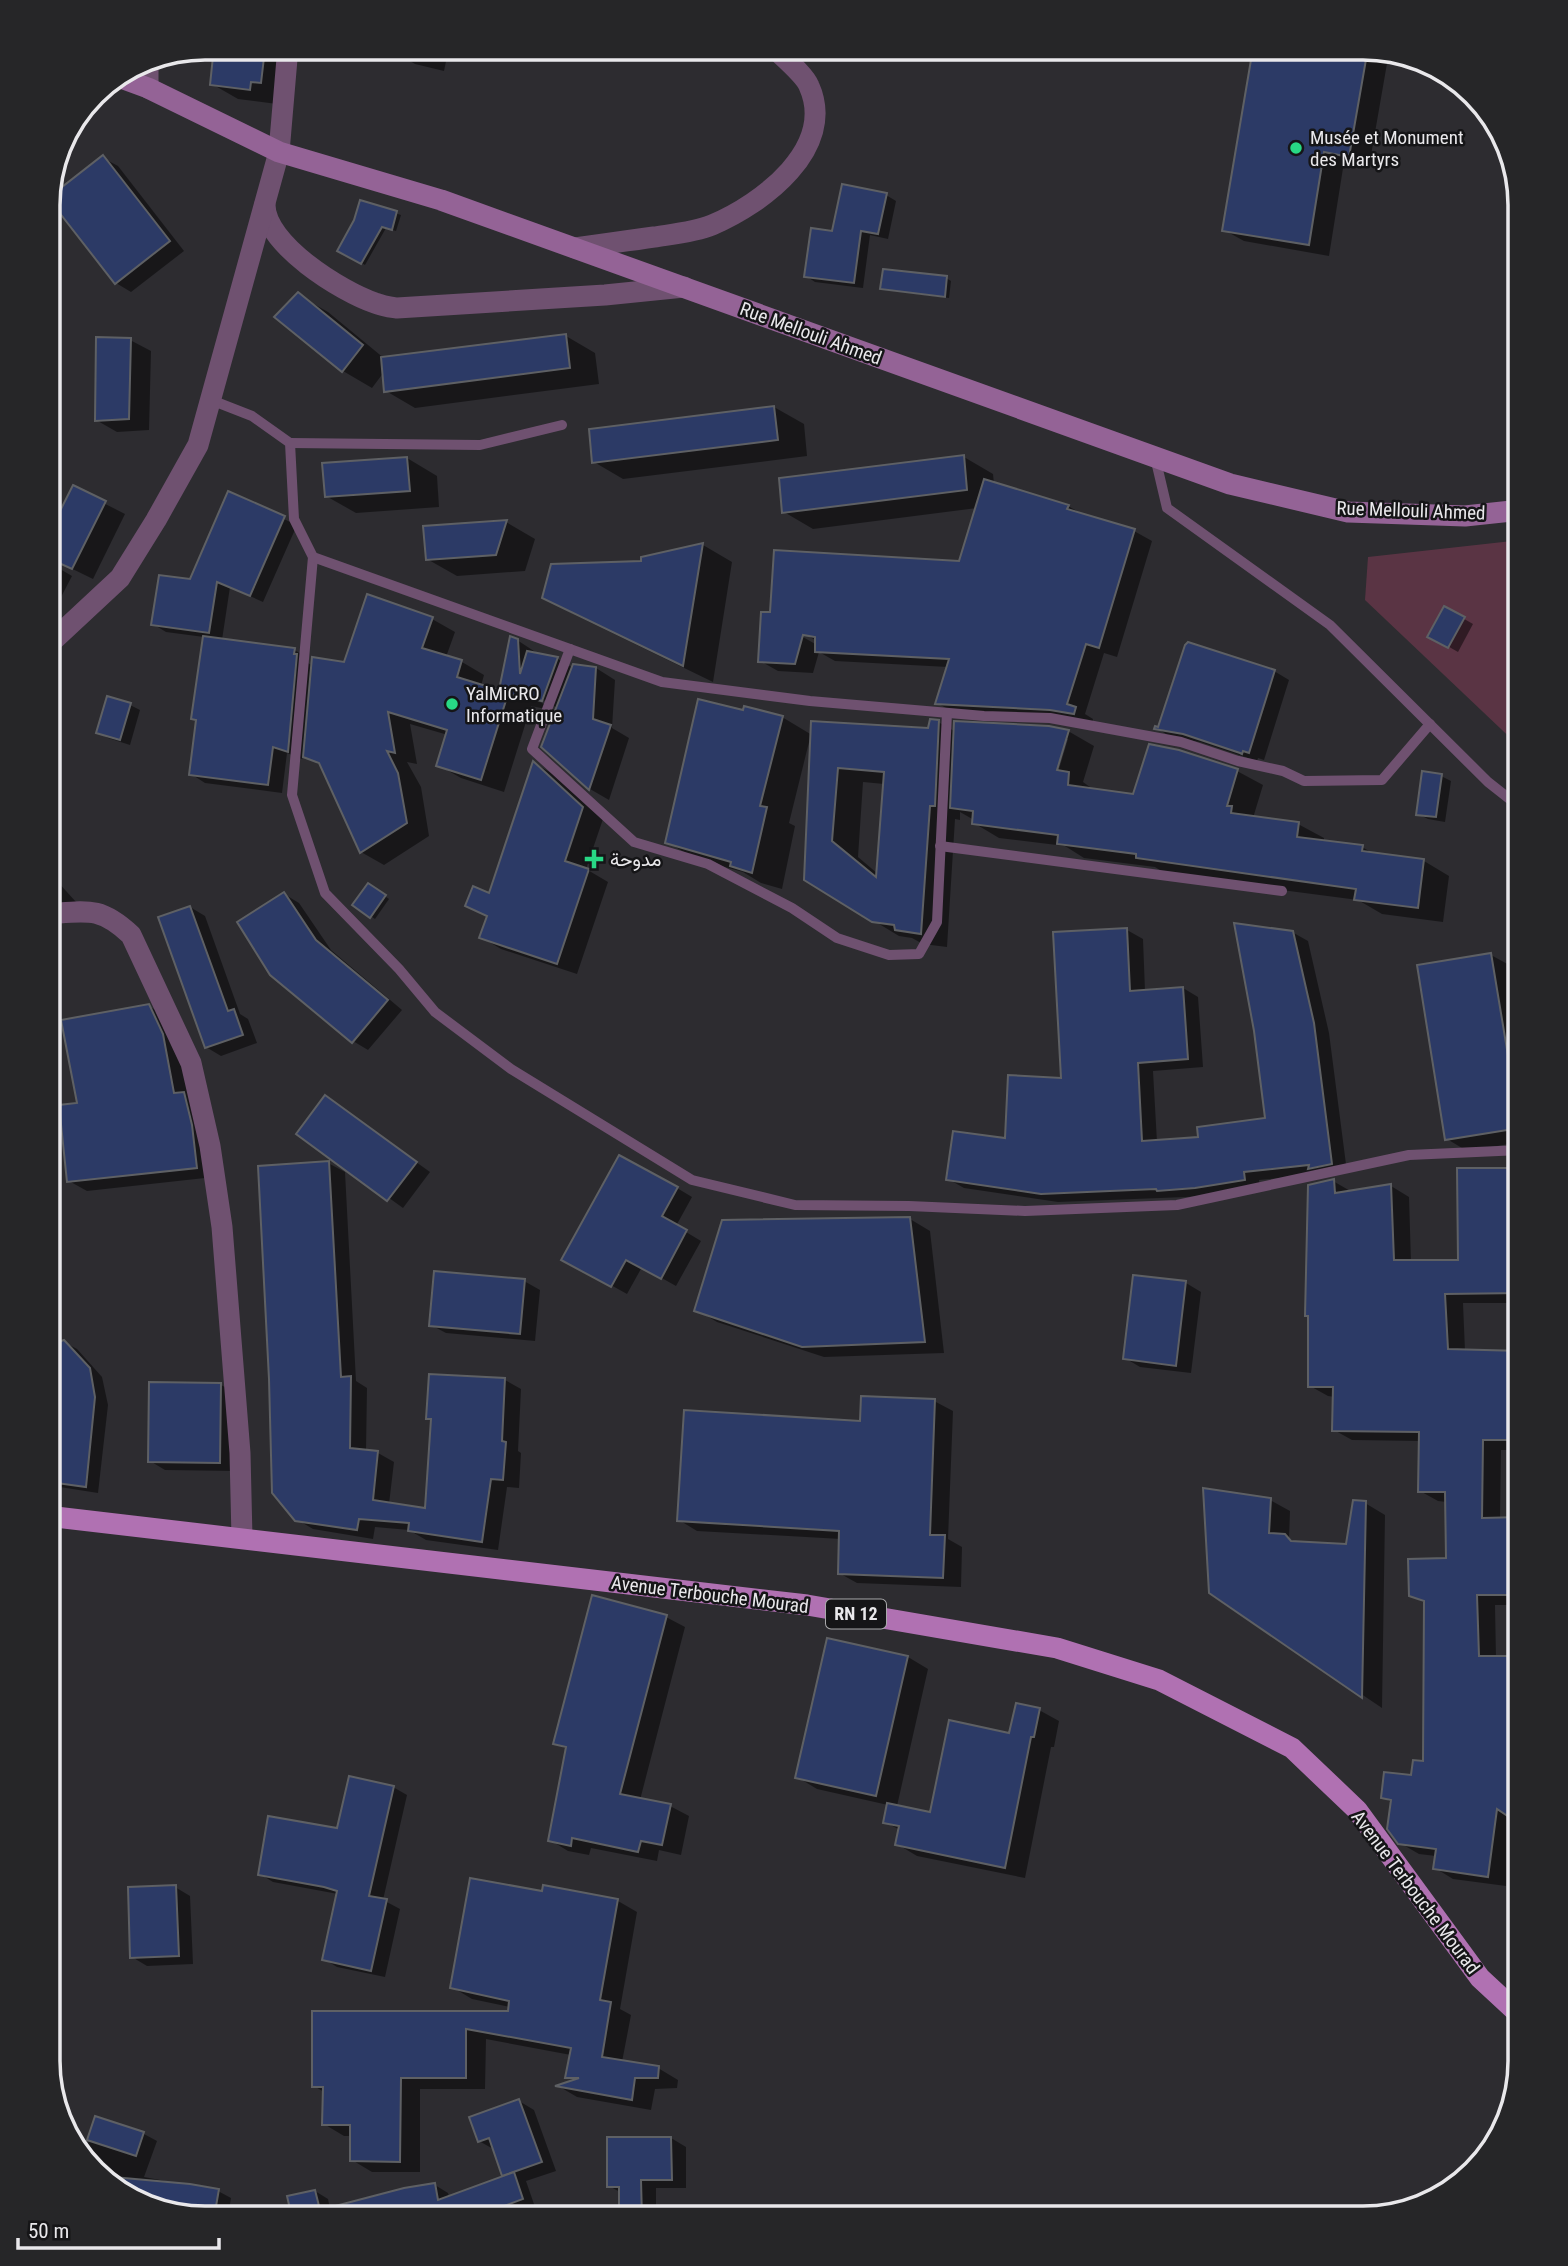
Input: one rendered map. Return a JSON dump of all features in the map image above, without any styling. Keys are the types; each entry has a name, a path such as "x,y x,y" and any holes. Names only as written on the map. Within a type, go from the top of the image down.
{"main road":[{"name":"Avenue Terbouche Mourad","path":"60,1517 807,1605 1057,1648 1159,1680 1292,1748 1357,1810 1480,1978 1508,2004"}],"street":[{"path":"60,634 120,578 198,445 279,152 287,60"},
{"path":"575,248 711,226 758,199 789,173 804,156 816,115 809,85 785,60"},
{"path":"148,71 148,88"},
{"name":"Rue Mellouli Ahmed","path":"129,81 279,152 441,200 1230,484 1348,512 1465,516 1508,511"},
{"path":"266,202 269,221 284,243 295,253 351,292 376,303 397,308 605,295 684,287"},
{"path":"60,913 92,911 115,920 131,935 191,1063 210,1146 222,1227 240,1454 242,1538"}],"lane":[{"path":"211,400 253,416 290,443 480,445 562,425"},
{"path":"290,443 294,519 313,557 292,795 325,893 435,1012 511,1069 692,1180 795,1205 1025,1211 1177,1205 1409,1155 1508,1151"},
{"path":"1155,457 1167,508 1330,625 1488,782 1508,798"},
{"path":"313,557 662,681 810,701 947,713 1050,718 1181,742 1238,761 1283,771 1304,781 1382,780 1430,724"},
{"path":"570,649 532,749 634,842 708,864 792,908 837,938 889,955 919,954 937,922 947,713"},
{"path":"940,846 1282,891"}],"shaded area":[{"path":"1508,541 1508,736 1365,600 1368,557"}],"building":[{"path":"213,60 264,60 261,83 251,82 250,90 210,85"},
{"path":"1251,60 1366,60 1349,157 1324,152 1309,245 1222,231"},
{"path":"103,155 170,241 115,284 60,213 61,188"},
{"path":"842,184 887,193 878,234 861,231 854,283 804,277 811,228 832,231"},
{"path":"360,200 397,211 392,230 382,227 361,264 337,251 354,220"},
{"path":"883,269 947,276 945,297 880,289"},
{"path":"298,292 363,345 342,372 274,317"},
{"path":"566,334 570,368 384,392 381,357"},
{"path":"96,337 131,338 129,419 95,421"},
{"path":"774,406 778,440 592,463 589,429"},
{"path":"964,455 967,490 782,513 779,478"},
{"path":"407,457 410,491 325,497 322,463"},
{"path":"984,479 1069,505 1067,509 1135,529 1099,648 1086,644 1067,704 1076,707 1074,714 1050,710 935,704 949,659 815,652 815,637 803,635 795,664 758,662 761,612 770,612 774,550 959,561"},
{"path":"73,485 106,501 72,569 60,564 60,511"},
{"path":"228,491 285,516 250,596 217,582 209,633 151,625 159,575 190,579"},
{"path":"507,520 496,555 426,560 423,526"},
{"path":"703,543 683,666 542,598 551,564 641,561 641,557"},
{"path":"367,594 433,617 422,648 462,660 457,677 499,690 510,636 518,639 520,674 527,651 558,657 542,701 508,694 481,780 436,766 447,730 388,712 395,753 387,751 398,773 407,823 360,853 319,763 303,757 312,657 344,662"},
{"path":"1444,606 1465,617 1448,648 1427,637"},
{"path":"203,636 295,648 294,654 297,654 288,752 273,747 268,785 189,775 196,720 191,719"},
{"path":"1188,642 1275,670 1249,753 1243,751 1242,754 1183,734 1154,729 1155,726 1158,727"},
{"path":"573,664 596,667 593,719 611,725 589,790 541,747"},
{"path":"107,696 131,703 120,740 96,733"},
{"path":"698,699 743,710 744,706 783,716 760,806 767,807 752,873 730,866 731,862 665,843"},
{"path":"930,719 939,720 935,806 930,806 921,934 895,930 894,925 872,922 804,880 811,721 928,728","holes":["838,768 884,772 876,877 832,841"]},
{"path":"954,721 1049,726 1069,730 1057,770 1069,772 1068,785 1133,794 1149,744 1179,750 1238,769 1227,806 1232,806 1231,813 1299,822 1297,837 1363,845 1362,851 1424,859 1418,908 1354,900 1356,889 1136,858 1136,854 1057,844 1058,835 972,824 973,811 950,808"},
{"path":"533,761 583,807 565,861 589,869 557,964 479,938 487,916 465,906 473,886 489,893"},
{"path":"1422,771 1442,774 1436,817 1416,815"},
{"path":"368,883 386,895 370,918 352,905"},
{"path":"284,892 316,940 388,1000 352,1043 270,975 237,922"},
{"path":"190,906 228,1011 234,1009 243,1035 205,1048 158,917"},
{"path":"1234,923 1293,931 1314,1023 1332,1164 1308,1169 1309,1165 1244,1172 1245,1180 1157,1191 1041,1194 946,1180 953,1131 1005,1138 1008,1075 1061,1078 1053,932 1127,928 1130,991 1183,987 1188,1059 1138,1063 1142,1141 1198,1137 1197,1127 1265,1118 1254,1031"},
{"path":"1491,953 1508,1056 1508,1130 1445,1140 1417,965"},
{"path":"149,1004 163,1034 174,1093 184,1092 192,1125 197,1168 67,1182 60,1105 77,1103 61,1020"},
{"path":"325,1095 417,1162 387,1201 296,1134"},
{"path":"619,1155 678,1187 662,1216 687,1230 661,1279 626,1260 611,1287 561,1260"},
{"path":"329,1161 341,1377 351,1376 350,1448 378,1451 373,1500 425,1508 431,1419 426,1419 429,1374 505,1378 502,1441 506,1442 503,1480 491,1479 482,1542 408,1531 409,1523 359,1519 357,1530 295,1521 272,1493 258,1166"},
{"path":"1457,1168 1508,1168 1508,1293 1445,1294 1448,1349 1508,1351 1508,1440 1483,1440 1482,1518 1508,1517 1508,1595 1477,1595 1479,1656 1508,1656 1508,1816 1497,1809 1488,1877 1433,1869 1436,1849 1398,1844 1387,1829 1391,1800 1381,1798 1384,1772 1411,1775 1413,1760 1423,1761 1424,1601 1409,1596 1408,1559 1446,1558 1445,1492 1418,1492 1419,1432 1332,1431 1333,1387 1308,1387 1308,1316 1305,1316 1308,1185 1334,1179 1335,1193 1391,1184 1394,1260 1458,1260"},
{"path":"910,1217 925,1342 802,1347 694,1311 722,1220"},
{"path":"434,1271 525,1279 520,1334 429,1326"},
{"path":"1133,1275 1186,1281 1176,1366 1123,1359"},
{"path":"64,1340 90,1368 95,1397 86,1487 60,1483 60,1341"},
{"path":"149,1382 221,1383 220,1463 148,1462"},
{"path":"861,1396 935,1399 930,1535 945,1535 943,1578 838,1574 839,1531 677,1521 684,1410 860,1421"},
{"path":"1203,1488 1271,1498 1269,1533 1285,1534 1291,1541 1346,1544 1353,1500 1366,1501 1362,1698 1209,1593"},
{"path":"592,1595 667,1615 620,1794 671,1804 662,1845 641,1841 638,1852 572,1838 571,1846 548,1841 566,1747 553,1744"},
{"path":"827,1638 908,1656 876,1796 795,1778"},
{"path":"1016,1703 1040,1708 1034,1737 1031,1737 1005,1868 895,1845 899,1826 883,1823 887,1803 930,1812 949,1720 1009,1733"},
{"path":"349,1776 394,1786 369,1896 387,1899 371,1971 322,1960 337,1891 258,1875 268,1816 337,1828"},
{"path":"470,1878 542,1891 543,1885 618,1899 600,2000 611,2002 602,2057 659,2066 658,2078 635,2078 632,2100 555,2086 579,2078 565,2078 571,2048 466,2029 466,2078 401,2078 400,2162 350,2161 350,2125 322,2125 323,2087 312,2087 312,2011 508,2011 509,2001 450,1988"},
{"path":"176,1885 179,1956 130,1958 128,1887"},
{"path":"519,2099 542,2162 502,2176 489,2138 478,2142 469,2117"},
{"path":"95,2116 144,2132 136,2156 87,2140"},
{"path":"607,2137 671,2137 672,2180 641,2180 642,2206 619,2206 619,2187 607,2187"},
{"path":"514,2172 523,2199 504,2206 335,2206 435,2183 438,2200"},
{"path":"118,2177 190,2184 219,2189 216,2206 176,2204 140,2192"},
{"path":"315,2190 319,2206 289,2206 287,2196"}],"place":[{"name":"Musée et Monument des Martyrs","path":"1296,148"},
{"name":"YalMiCRO Informatique","path":"452,704"},
{"name":"مدوحة","path":"594,859"}]}
